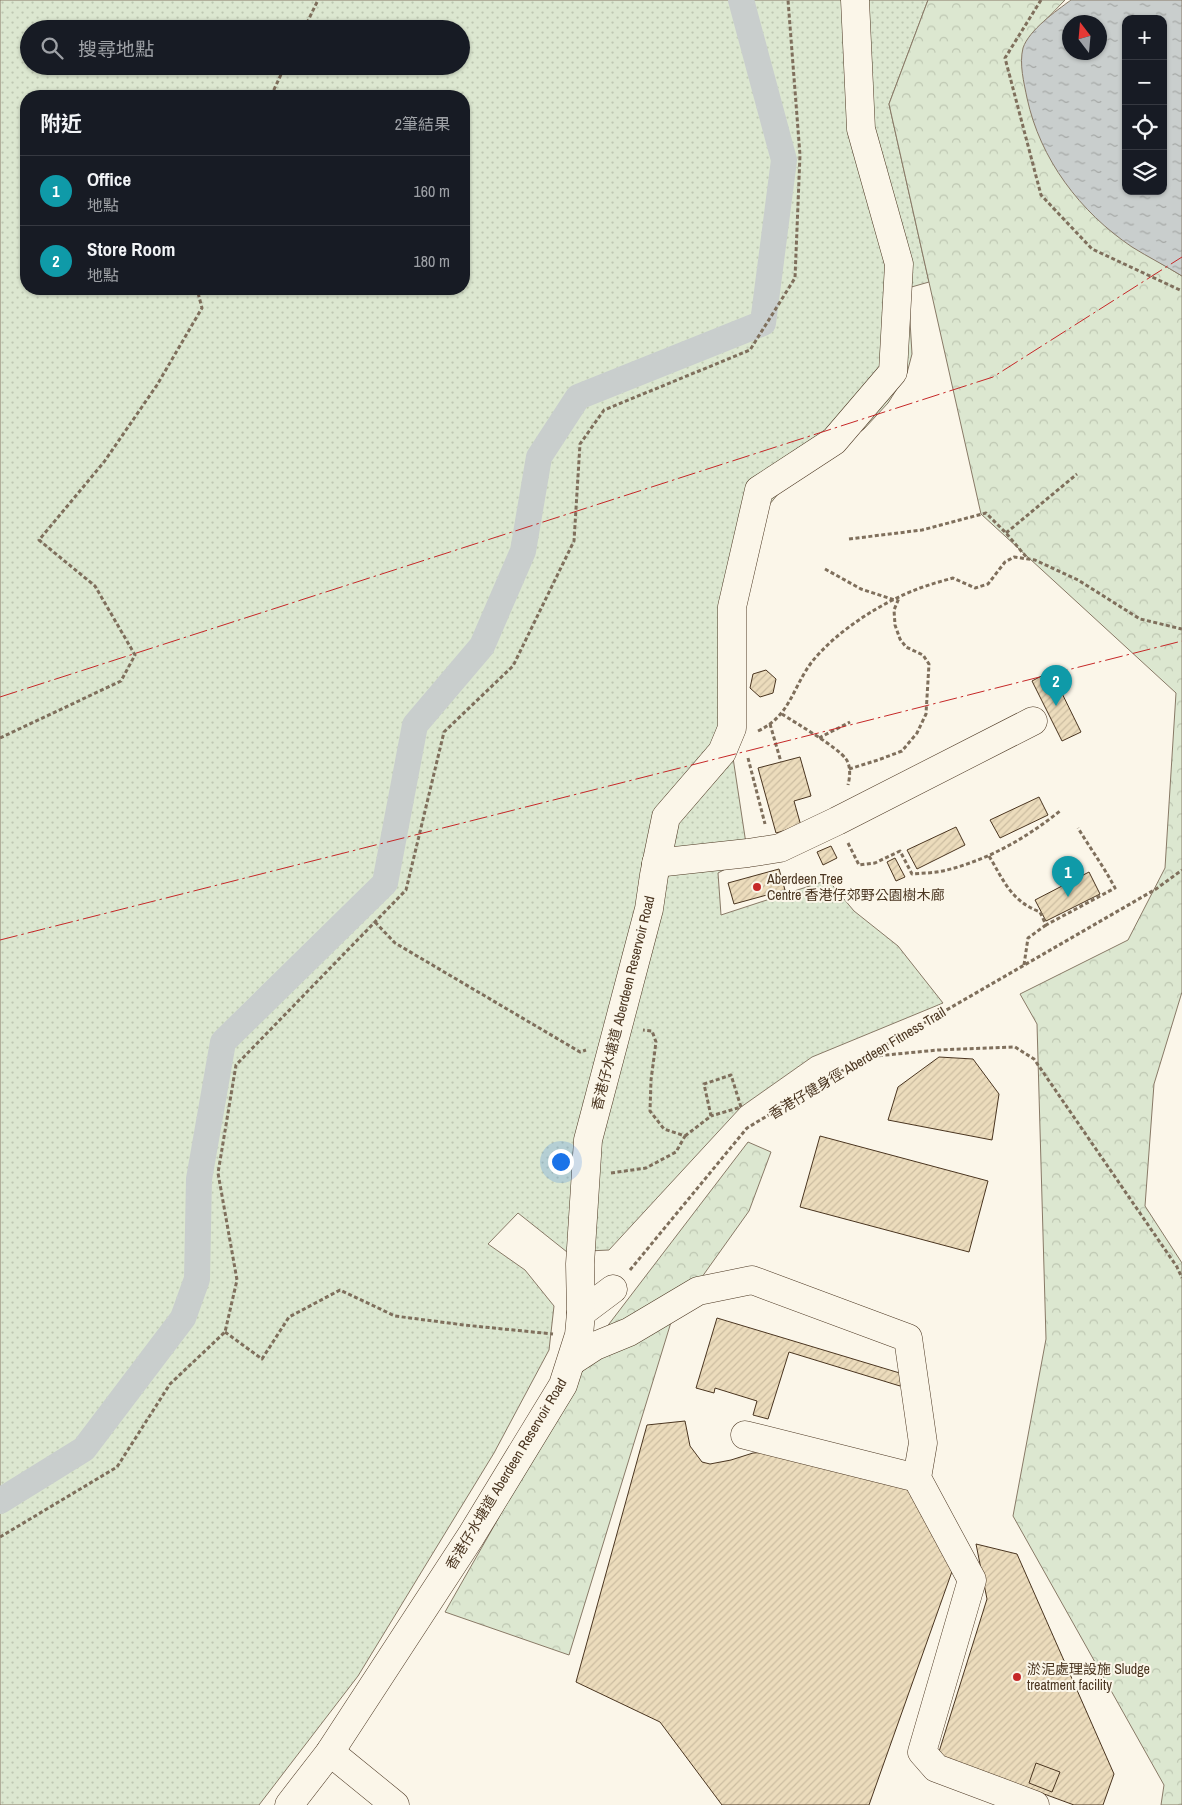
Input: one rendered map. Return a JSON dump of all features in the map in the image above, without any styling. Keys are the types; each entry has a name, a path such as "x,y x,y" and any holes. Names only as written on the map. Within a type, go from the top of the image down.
{"street":[{"name":"香港仔水塘道 Aberdeen Reservoir Road","path":"289,1805 330,1752 471,1536 563,1385 579,1335 581,1313 580,1264 588,1140 648,910 666,817 735,754 732,728 732,606 759,490 834,441 893,372 898,264 861,129 855,0"},
{"path":"656,863 780,848 838,821 1033,721"},
{"path":"572,1360 596,1346 629,1332 698,1291 752,1280 908,1338 923,1443 917,1478 972,1580 922,1752 936,1768 1036,1805"},
{"path":"581,1313 614,1289"},
{"path":"745,1435 917,1478"},
{"path":"330,1752 395,1805"}],"path":[{"path":"308,20 318,0"},
{"path":"0,1537 117,1467 170,1384 225,1332 237,1280 218,1173 236,1065 406,890 444,732 514,666 574,541 580,444 604,410 750,350 794,278 800,155 788,0"},
{"path":"1042,0 1005,58 1041,195 1092,249 1182,291"},
{"path":"274,90 281,75"},
{"path":"0,738 121,681 135,655 94,586 39,540 104,462 156,385 202,308 199,295"},
{"path":"1006,532 1077,474"},
{"path":"849,539 922,530 986,514 1006,532 1028,559"},
{"path":"772,849 735,754 743,738 770,724 782,714 810,664 829,642 873,611 920,588 953,578 974,588 988,584 1005,562 1014,557 1035,560 1078,580 1140,619 1182,629"},
{"path":"826,569 861,589 897,599"},
{"path":"850,769 902,750 917,733 926,714 929,664 923,655 906,647 900,639 895,625 894,610 897,599"},
{"path":"782,714 835,749 846,759 850,769 849,782 838,821"},
{"path":"819,738 850,722"},
{"path":"770,724 781,762"},
{"path":"851,850 859,865 875,863 900,851 912,874 946,870 989,856 1033,832 1060,811"},
{"path":"1024,965 1028,938 1046,925 1115,888 1106,870 1078,828"},
{"path":"989,856 1018,900 1026,907 1040,912 1046,925"},
{"name":"香港仔健身徑 Aberdeen Fitness Trail","path":"614,1289 747,1128 865,1057 1156,889 1182,870"},
{"path":"375,922 394,943 580,1052 615,1035 652,1031 656,1042 651,1080 650,1111 664,1129 686,1136"},
{"path":"865,1057 938,1050 1015,1047 1034,1059 1177,1267 1182,1278"},
{"path":"586,1176 646,1168 676,1152 686,1136 711,1116 740,1107 731,1075 704,1084 711,1116"},
{"path":"225,1332 262,1359 289,1316 340,1290 395,1316 558,1334"}],"green space":[{"path":"0,0 928,0 889,104 929,282 908,288 912,354 907,373 888,403 864,429 788,482 769,505 743,608 732,751 748,857 718,873 721,915 828,880 854,911 898,946 943,1003 812,1057 741,1107 609,1250 567,1252 518,1213 488,1244 525,1270 554,1306 549,1350 494,1453 358,1676 259,1805 0,1805"},
{"path":"928,0 1065,0 1030,36 1132,246 1182,276 1182,992 1154,1084 1145,1206 1182,1263 1182,1805 1161,1805 1164,1785 1013,1516 1046,1339 1037,1024 1020,994 1128,940 1165,868 1176,693 981,514 889,104"},
{"path":"748,1142 771,1152 749,1211 672,1319 569,1655 445,1612 609,1324"}],"water":[{"path":"1071,0 1182,0 1182,276 1132,247 1095,218 1079,201 1052,163 1033,120 1022,73 1023,48 1031,34"}],"building":[{"path":"766,670 776,679 773,693 760,697 750,688 753,674"},
{"path":"1051,671 1081,732 1062,741 1032,681"},
{"path":"800,757 811,796 794,801 801,826 776,833 758,768"},
{"path":"1039,797 1048,815 1000,838 990,820"},
{"path":"956,827 965,845 917,869 907,850"},
{"path":"831,846 837,858 823,865 817,852"},
{"path":"895,858 905,877 896,881 887,862"},
{"name":"Aberdeen Tree Centre 香港仔郊野公園樹木廊","path":"779,869 785,890 734,904 728,883"},
{"path":"1089,872 1100,894 1046,921 1035,900"},
{"path":"939,1057 973,1059 999,1094 992,1140 888,1120 898,1087"},
{"path":"820,1136 988,1181 969,1252 800,1207"},
{"path":"717,1318 903,1374 900,1386 789,1352 768,1419 753,1415 757,1401 715,1388 714,1393 696,1388"},
{"path":"685,1421 690,1446 702,1462 710,1464 753,1453 770,1452 908,1487 955,1563 869,1805 722,1805 660,1722 576,1682 647,1425"},
{"name":"淤泥處理設施 Sludge treatment facility","path":"976,1544 1017,1554 1114,1774 1103,1805 1074,1805 938,1755 987,1599"},
{"path":"1036,1763 1060,1772 1052,1792 1029,1783"}],"waterway":[{"path":"0,1501 84,1449 183,1318 197,1279 199,1179 223,1042 385,883 415,725 482,646 523,551 539,457 578,397 763,323 784,160 741,0"}],"power":[{"path":"0,697 993,377 1182,257"},
{"path":"0,940 1182,641"}],"place":[{"name":"Store Room","path":"1056,706"},
{"name":"Aberdeen Tree Centre 香港仔郊野公園樹木廊","path":"757,887"},
{"name":"Office","path":"1068,897"},
{"name":"淤泥處理設施 Sludge treatment facility","path":"1017,1677"}]}
